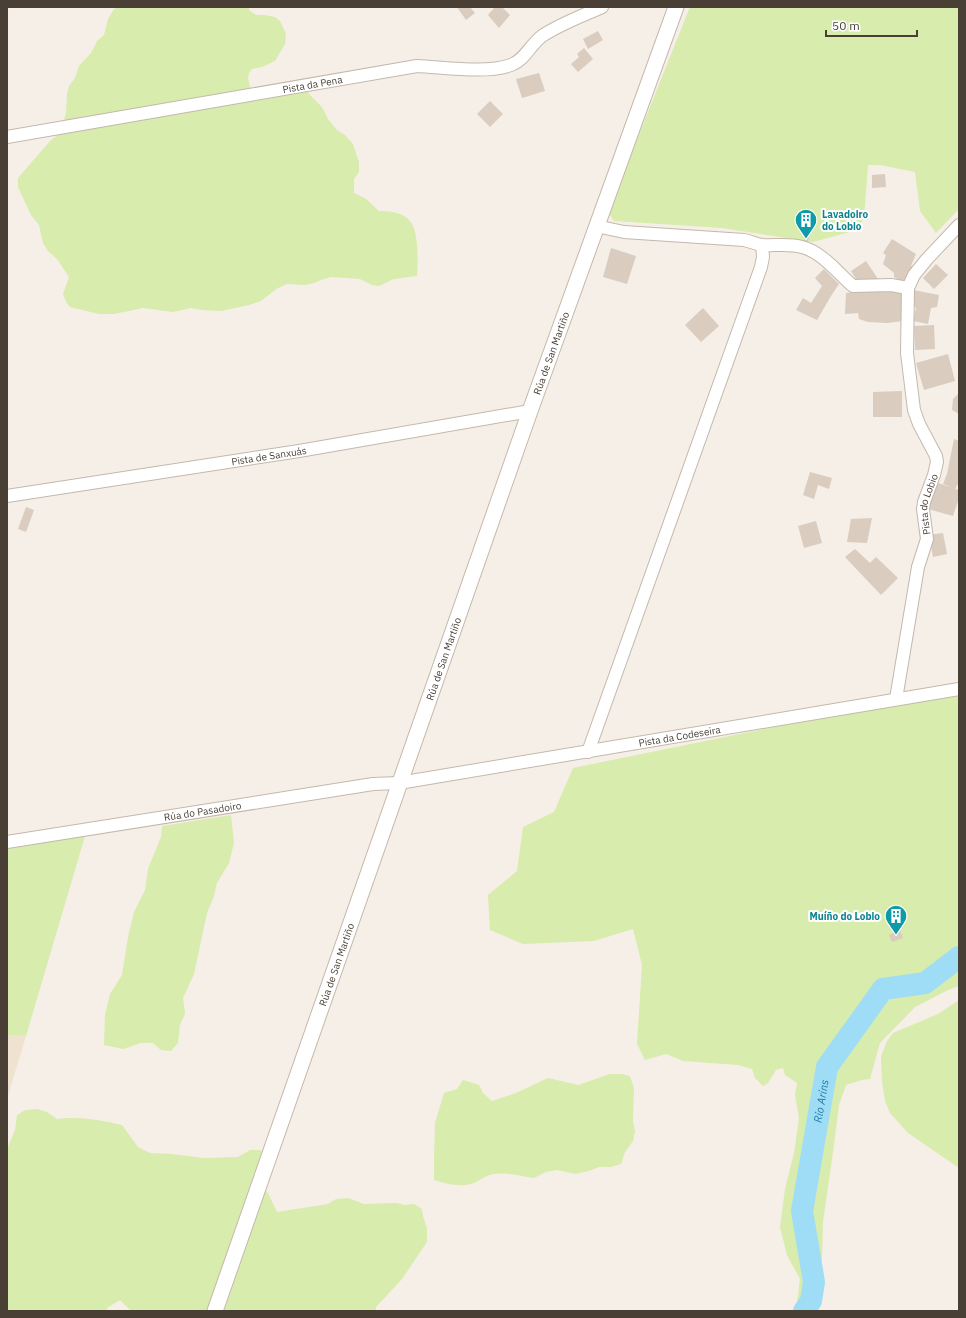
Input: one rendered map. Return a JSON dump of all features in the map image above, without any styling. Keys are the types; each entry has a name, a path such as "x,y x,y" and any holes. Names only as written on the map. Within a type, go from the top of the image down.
{"street":[{"name":"Pista da Pena","path":"7,137 416,66 479,69 497,68 511,65 523,57 540,38 549,32 602,7"},
{"name":"Rúa de San Martiño","path":"214,1311 530,411 676,7"},
{"name":"Pista do Lobio","path":"896,699 918,567 926,539 923,509 924,502 934,476 937,462 936,456 919,424 914,410 907,353 908,288 914,275 926,259 959,225"},
{"path":"596,226 624,232 744,240 762,245 781,244 801,246 822,258 853,286 891,285 908,288"},
{"path":"588,752 761,267 763,257 762,245"},
{"name":"Pista de Sanxuás","path":"7,496 299,451 530,411"},
{"name":"Pista da Codeseira","path":"399,783 959,689"},
{"name":"Rúa do Pasadoiro","path":"7,842 373,784 399,783"}],"shaded area":[{"path":"7,1035 26,1036 7,1099"}],"green space":[{"path":"119,7 249,7 249,10 256,15 275,17 280,21 286,34 285,44 275,61 262,67 252,69 248,78 250,87 255,90 306,90 322,107 328,119 337,130 345,135 353,144 359,162 359,172 354,179 354,193 365,198 379,211 391,212 404,216 413,226 417,247 417,276 394,279 379,286 372,285 360,279 331,277 305,285 287,284 276,289 261,301 221,311 191,308 173,312 143,308 114,314 99,314 70,307 63,294 69,277 57,259 48,251 43,243 39,225 31,215 18,187 18,178 50,141 61,132 66,113 69,86 75,78 79,66 91,53 97,41 104,35 108,19 114,9"},
{"path":"690,7 959,7 959,209 936,233 920,211 915,172 880,165 868,165 864,218 857,230 813,242 722,228 614,221 608,212"},
{"path":"959,696 959,986 915,1007 880,1043 870,1079 846,1085 839,1105 823,1222 822,1258 816,1311 793,1311 797,1303 800,1279 787,1255 780,1227 785,1189 794,1153 799,1118 795,1095 797,1083 785,1075 783,1068 776,1070 768,1083 763,1086 755,1078 752,1069 738,1065 683,1061 666,1054 645,1060 637,1044 642,965 633,929 594,941 523,944 490,930 488,895 517,871 523,827 554,812 573,768 823,717"},
{"path":"231,815 234,843 229,863 217,883 214,896 207,913 194,974 183,998 185,1014 180,1025 178,1043 171,1051 161,1050 153,1043 141,1043 123,1049 104,1045 105,1015 110,994 122,975 128,937 134,912 145,890 148,869 161,837 162,826"},
{"path":"85,836 26,1036 7,1035 7,849"},
{"path":"959,1000 959,1168 908,1133 890,1113 885,1101 881,1057 887,1041 893,1033 938,1014"},
{"path":"610,1074 630,1076 634,1088 633,1121 635,1131 633,1141 625,1152 621,1164 611,1167 599,1167 576,1174 557,1170 546,1172 534,1178 509,1174 494,1174 486,1176 474,1183 464,1185 449,1184 434,1180 435,1123 444,1093 457,1089 463,1080 479,1085 483,1093 492,1101 516,1093 548,1078 578,1085"},
{"path":"37,1109 47,1112 57,1119 90,1119 122,1125 138,1147 150,1153 204,1158 238,1157 250,1150 260,1150 264,1154 258,1182 268,1193 277,1212 328,1204 336,1199 348,1198 364,1204 414,1204 422,1209 427,1228 427,1242 402,1279 376,1307 376,1311 131,1311 120,1300 107,1308 108,1311 7,1311 7,1149 15,1130 17,1115 25,1110"}],"building":[{"path":"457,7 470,7 475,13 466,20"},
{"path":"495,7 503,8 510,15 499,28 488,15"},
{"path":"598,31 603,40 588,49 583,39"},
{"path":"584,48 593,59 578,72 571,64 579,57 577,54"},
{"path":"539,73 545,91 522,98 516,79"},
{"path":"490,101 503,114 490,127 477,114"},
{"path":"885,174 886,187 872,188 872,175"},
{"name":"Lavadoiro do Lobio","path":"805,237 809,238 807,243 804,243"},
{"path":"892,239 916,254 911,266 915,268 903,282 894,277 894,273 883,264 886,255 883,253"},
{"path":"611,248 636,256 627,284 603,277"},
{"path":"866,261 880,282 859,284 851,271"},
{"path":"936,264 948,275 934,289 923,278"},
{"path":"824,269 839,284 817,320 796,310 803,298 811,303 822,286 815,278"},
{"path":"913,290 939,295 937,307 931,308 928,324 913,321 916,308 911,302"},
{"path":"861,291 887,291 904,294 903,321 887,323 868,322 859,319 858,313 845,314 846,293"},
{"path":"703,308 719,326 701,342 685,325"},
{"path":"934,325 935,349 915,350 914,326"},
{"path":"948,354 955,381 924,390 916,363"},
{"path":"902,391 902,417 873,417 873,392"},
{"path":"959,393 959,414 952,410 953,399"},
{"path":"954,439 959,441 959,482 955,489 959,490 959,498 953,516 928,509 938,483 953,488 943,484 947,474"},
{"path":"810,472 832,478 829,489 818,485 814,499 803,495"},
{"path":"26,507 34,510 26,532 18,529"},
{"path":"872,518 867,543 847,542 851,519"},
{"path":"816,521 822,543 804,548 798,526"},
{"path":"943,533 947,554 933,557 929,535"},
{"path":"855,549 870,563 876,557 898,578 881,595 845,557"},
{"name":"Muíño do Lobio","path":"900,930 903,938 892,942 889,935"}],"waterway":[{"name":"Río Aríns","path":"804,1311 811,1301 814,1282 802,1211 827,1067 883,989 925,983 959,957"}],"place":[{"name":"Lavadoiro do Lobio","path":"806,240"},
{"name":"Muíño do Lobio","path":"896,936"}]}
